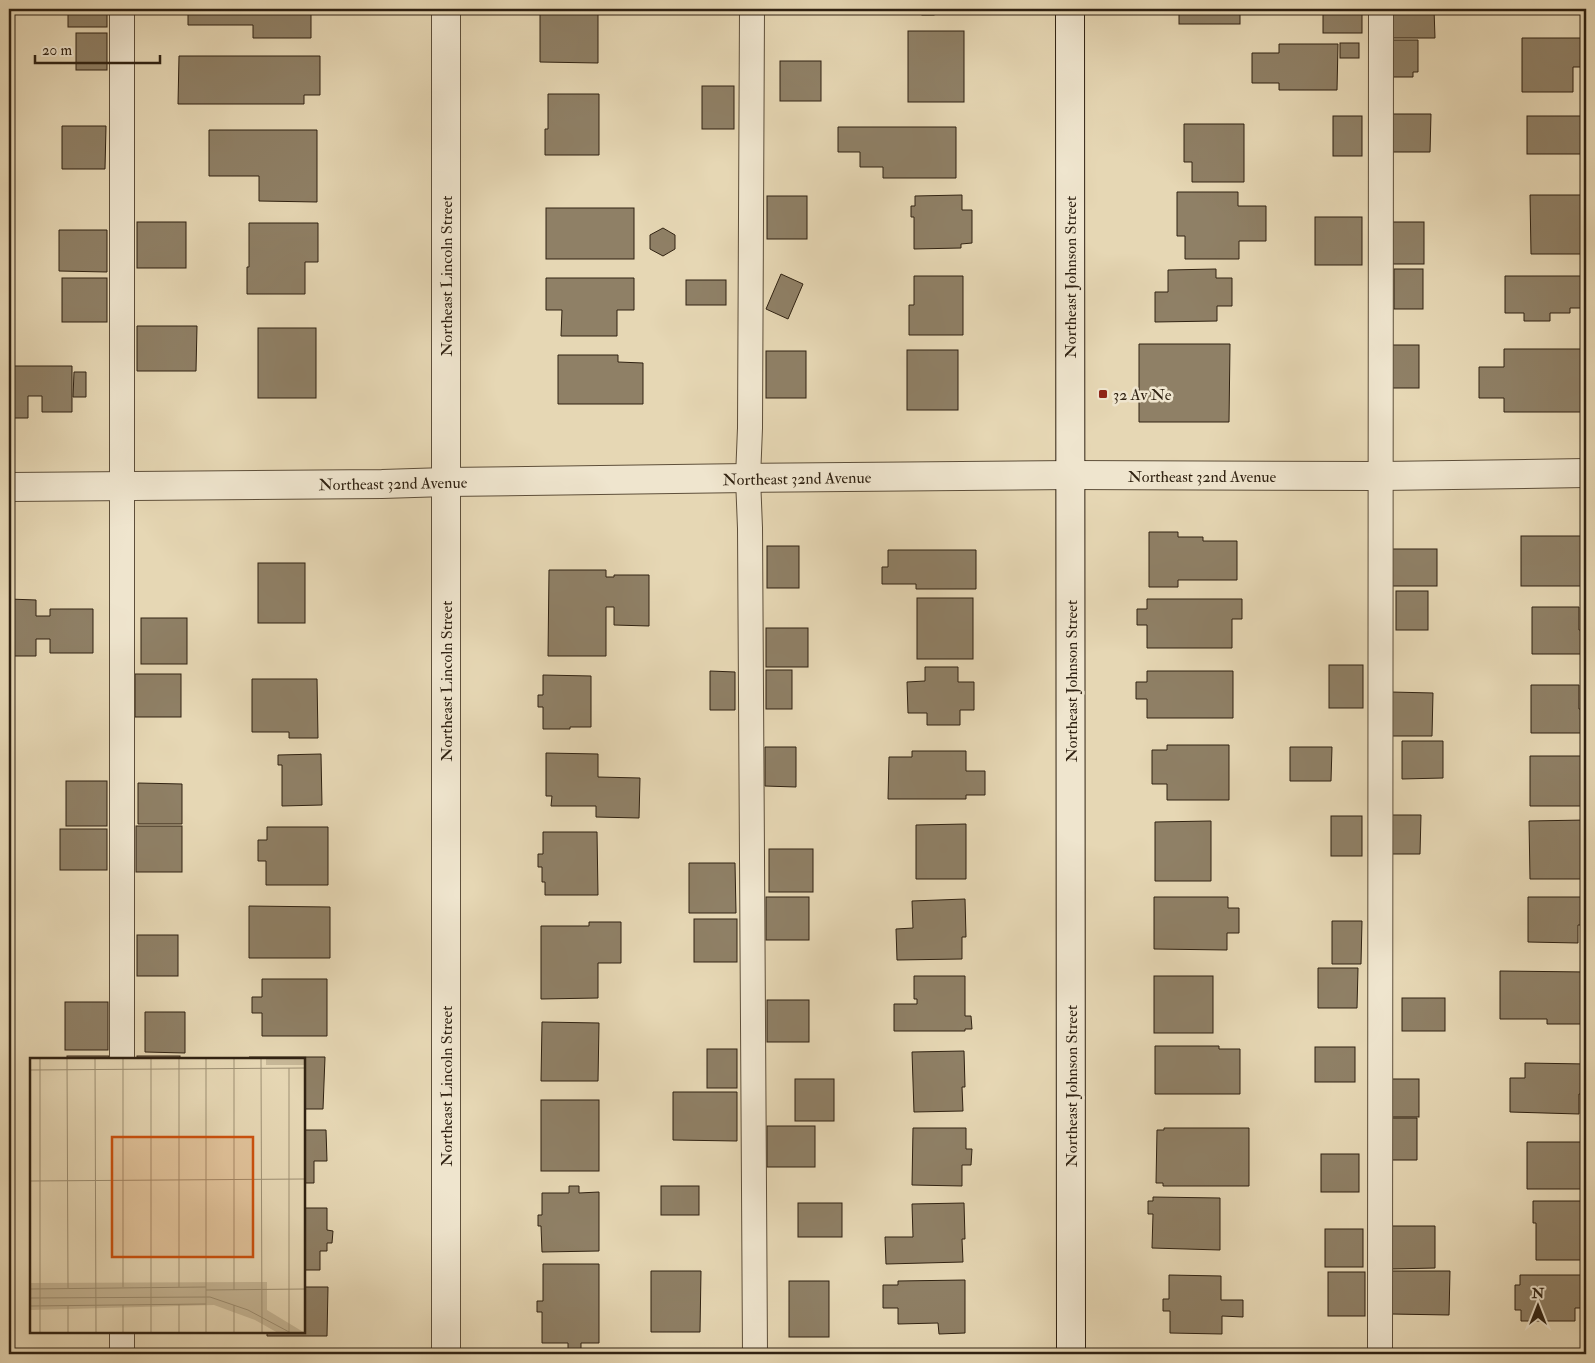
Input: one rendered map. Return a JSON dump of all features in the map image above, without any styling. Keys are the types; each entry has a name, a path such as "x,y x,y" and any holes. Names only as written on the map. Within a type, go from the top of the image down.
{"street":[{"name":"Northeast Lincoln Street","path":"446,9 446,1354"},
{"name":"Northeast Johnson Street","path":"1070,9 1071,1354"},
{"name":"Northeast 32nd Avenue","path":"9,487 748,478 1381,476 1586,473"}],"lane":[{"path":"122,9 122,1058"},
{"path":"752,9 748,478 756,1354"},
{"path":"1380,1354 1381,9"},
{"path":"122,1333 122,1354"}],"building":[{"path":"68,9 107,9 107,27 68,27"},
{"path":"188,9 311,9 311,38 253,38 253,25 188,25"},
{"path":"540,9 598,9 598,63 540,62"},
{"path":"694,9 735,9 735,12 694,11"},
{"path":"922,9 934,9 934,15 922,15"},
{"path":"1179,9 1240,9 1240,24 1179,24"},
{"path":"1323,9 1362,9 1362,33 1323,33"},
{"path":"1388,9 1434,9 1435,38 1388,38"},
{"path":"908,31 964,31 964,102 908,102"},
{"path":"76,33 107,33 107,70 76,70"},
{"path":"1522,38 1586,38 1586,67 1573,67 1573,92 1522,92"},
{"path":"1391,40 1418,40 1418,72 1413,72 1413,77 1391,77"},
{"path":"1340,43 1359,43 1359,58 1340,58"},
{"path":"1279,44 1338,44 1337,90 1279,90 1279,83 1252,83 1252,53 1279,53"},
{"path":"179,56 320,56 320,95 304,95 304,104 178,104"},
{"path":"780,61 821,61 821,101 780,101"},
{"path":"702,86 734,86 734,129 702,129"},
{"path":"548,94 599,94 599,155 545,155 545,129 548,129"},
{"path":"1392,114 1431,114 1430,152 1392,152"},
{"path":"1333,116 1362,116 1362,156 1333,156"},
{"path":"1527,116 1585,116 1585,154 1527,154"},
{"path":"1184,124 1244,124 1244,182 1192,182 1192,162 1184,162"},
{"path":"62,126 106,126 105,169 62,169"},
{"path":"838,127 956,127 956,178 883,178 883,167 860,167 860,152 838,152"},
{"path":"209,130 317,130 317,202 259,201 259,176 209,176"},
{"path":"9,159 12,159 12,181 9,181"},
{"path":"1177,192 1238,192 1238,206 1266,206 1266,241 1239,241 1239,259 1185,259 1185,236 1177,236"},
{"path":"962,195 962,210 972,210 972,243 961,244 961,248 914,249 914,217 911,217 911,206 915,206 915,196"},
{"path":"1530,195 1585,195 1586,254 1531,254"},
{"path":"767,196 807,196 807,239 767,239"},
{"path":"546,208 634,208 634,259 546,259"},
{"path":"1315,217 1362,217 1362,265 1315,265"},
{"path":"137,222 186,222 186,268 137,268"},
{"path":"1391,222 1424,222 1424,264 1391,264"},
{"path":"249,223 318,223 318,262 305,262 305,294 247,294"},
{"path":"663,228 675,235 675,249 663,256 650,249 650,235"},
{"path":"59,230 107,230 107,272 59,271"},
{"path":"1216,269 1216,278 1232,278 1232,306 1217,306 1217,321 1155,322 1155,292 1168,292 1168,270"},
{"path":"1394,269 1423,269 1423,309 1394,309"},
{"path":"781,274 803,284 788,319 766,309"},
{"path":"914,276 963,276 963,335 909,335 909,305 914,305"},
{"path":"1505,276 1586,276 1583,308 1570,308 1570,313 1550,313 1550,321 1524,321 1524,313 1505,313"},
{"path":"62,278 107,278 107,322 62,322"},
{"path":"546,278 634,278 634,310 617,310 617,336 561,336 562,310 546,310"},
{"path":"686,280 726,280 726,305 686,305"},
{"path":"137,326 197,326 196,371 137,371"},
{"path":"258,328 316,328 316,398 258,398"},
{"path":"1139,344 1230,344 1229,422 1139,422"},
{"path":"1390,345 1419,345 1419,388 1390,388"},
{"path":"1504,349 1586,349 1586,412 1504,412 1504,398 1479,398 1479,367 1504,367"},
{"path":"907,350 958,350 958,410 907,410"},
{"path":"766,351 806,351 806,398 766,398"},
{"path":"558,355 618,355 618,362 643,363 643,404 558,404"},
{"path":"9,366 72,366 72,412 42,412 42,396 28,396 28,418 9,418"},
{"path":"74,372 86,372 86,397 73,397"},
{"path":"1149,532 1178,532 1178,537 1203,537 1203,541 1237,541 1237,580 1178,580 1178,587 1149,587"},
{"path":"1521,536 1586,536 1586,586 1521,586"},
{"path":"767,546 799,546 799,588 767,588"},
{"path":"1390,549 1437,549 1437,586 1390,586"},
{"path":"888,550 976,550 976,589 916,589 916,584 882,584 882,567 888,567"},
{"path":"258,563 305,563 305,623 258,623"},
{"path":"549,570 606,570 606,577 614,577 614,575 649,575 649,626 614,625 614,607 606,607 606,656 548,656"},
{"path":"1396,591 1428,591 1428,630 1396,630"},
{"path":"917,598 973,598 973,659 917,659"},
{"path":"9,599 36,600 36,616 50,616 50,609 93,609 93,653 50,653 50,639 36,639 36,656 9,656"},
{"path":"1147,599 1242,599 1242,619 1232,619 1232,648 1147,648 1147,625 1137,625 1137,609 1147,609"},
{"path":"1532,607 1579,607 1579,630 1586,630 1586,654 1532,654"},
{"path":"141,618 187,618 187,664 141,664"},
{"path":"766,628 808,628 808,667 766,667"},
{"path":"1329,665 1363,665 1363,708 1329,708"},
{"path":"925,667 958,667 958,682 974,682 974,710 960,710 960,725 927,725 927,713 908,713 907,682 925,681"},
{"path":"766,670 792,670 792,709 766,709"},
{"path":"710,671 735,672 735,710 710,710"},
{"path":"1147,671 1233,671 1233,718 1147,718 1147,699 1136,699 1136,682 1147,682"},
{"path":"135,674 181,674 181,717 135,717"},
{"path":"543,675 591,676 591,727 543,729 543,707 538,707 538,695 543,695"},
{"path":"252,679 317,679 318,738 289,738 289,732 252,732"},
{"path":"1531,685 1579,685 1579,709 1586,709 1586,733 1531,733"},
{"path":"1391,692 1433,693 1432,736 1390,736"},
{"path":"1402,741 1443,741 1443,778 1402,779"},
{"path":"1167,745 1229,745 1229,800 1167,800 1167,784 1152,784 1152,750 1167,750"},
{"path":"765,747 796,747 796,787 765,786"},
{"path":"1290,747 1332,747 1331,781 1290,781"},
{"path":"912,751 966,751 966,771 985,771 985,795 966,795 966,799 888,799 889,757 912,757"},
{"path":"546,753 598,754 598,777 640,778 639,818 596,817 596,806 551,806 552,796 546,796"},
{"path":"321,754 322,805 282,806 282,765 278,765 278,755"},
{"path":"1530,756 1581,756 1581,782 1586,783 1586,806 1530,806"},
{"path":"66,781 107,781 107,826 66,826"},
{"path":"138,783 182,784 182,824 138,824"},
{"path":"1392,815 1421,815 1420,854 1391,854"},
{"path":"1331,816 1362,816 1362,856 1331,856"},
{"path":"1586,820 1586,860 1582,860 1583,879 1530,879 1529,821"},
{"path":"1211,821 1211,881 1155,881 1155,822"},
{"path":"966,824 966,879 916,879 916,825"},
{"path":"136,826 182,826 182,872 136,872"},
{"path":"267,827 328,827 328,885 266,885 266,861 258,861 258,840 267,840"},
{"path":"60,829 107,829 107,870 60,870"},
{"path":"543,832 597,832 598,895 545,895 545,882 542,882 542,867 538,867 538,854 543,854"},
{"path":"769,849 813,849 813,892 769,892"},
{"path":"689,863 735,863 736,913 689,913"},
{"path":"766,897 809,897 809,940 766,940"},
{"path":"1154,897 1228,897 1228,908 1239,908 1239,933 1227,933 1227,950 1154,949"},
{"path":"1528,897 1586,897 1586,925 1578,925 1578,943 1528,942"},
{"path":"965,899 966,937 962,937 962,959 897,960 896,929 913,928 912,901"},
{"path":"249,906 330,907 330,958 249,958"},
{"path":"694,919 737,919 737,962 694,962"},
{"path":"1332,921 1362,921 1361,964 1332,964"},
{"path":"589,922 621,922 621,963 598,963 598,998 541,999 541,926 589,926"},
{"path":"137,935 178,935 178,976 137,976"},
{"path":"1318,968 1358,968 1357,1008 1318,1008"},
{"path":"1500,971 1586,972 1586,1024 1547,1024 1547,1019 1500,1019"},
{"path":"914,976 965,976 965,1016 971,1016 972,1029 965,1029 965,1031 894,1031 894,1004 917,1004 917,999 914,999"},
{"path":"1154,976 1213,976 1213,1033 1154,1033"},
{"path":"262,979 327,979 327,1036 262,1036 262,1013 252,1013 252,997 262,997"},
{"path":"1402,998 1445,998 1445,1031 1402,1031"},
{"path":"767,1000 809,1000 809,1042 767,1042"},
{"path":"65,1002 108,1002 108,1050 65,1050"},
{"path":"145,1012 185,1012 185,1053 145,1052"},
{"path":"542,1022 599,1023 598,1081 541,1081"},
{"path":"1155,1046 1219,1046 1219,1049 1240,1049 1240,1094 1155,1094"},
{"path":"1315,1047 1355,1047 1355,1082 1315,1082"},
{"path":"707,1049 737,1049 737,1088 707,1088"},
{"path":"964,1051 965,1087 962,1087 963,1111 914,1112 912,1052"},
{"path":"67,1056 109,1056 109,1058 67,1058"},
{"path":"137,1056 180,1056 180,1058 137,1058"},
{"path":"325,1057 323,1109 305,1109 305,1058 249,1058"},
{"path":"1525,1063 1586,1064 1586,1094 1579,1094 1579,1114 1510,1112 1510,1078 1525,1078"},
{"path":"795,1079 834,1079 834,1121 795,1121"},
{"path":"1390,1079 1419,1079 1419,1117 1390,1117"},
{"path":"673,1092 737,1092 737,1141 673,1140"},
{"path":"541,1100 599,1100 599,1171 541,1171"},
{"path":"1391,1118 1417,1118 1417,1160 1390,1160"},
{"path":"767,1126 815,1126 815,1167 767,1167"},
{"path":"913,1128 966,1128 966,1149 972,1149 971,1165 962,1165 962,1186 912,1185"},
{"path":"1164,1128 1249,1128 1249,1186 1163,1186 1163,1183 1156,1183 1157,1130 1164,1130"},
{"path":"305,1130 326,1130 327,1161 314,1161 314,1183 305,1183"},
{"path":"1527,1142 1586,1142 1585,1189 1527,1189"},
{"path":"1321,1154 1359,1154 1359,1192 1321,1192"},
{"path":"569,1186 579,1186 579,1193 599,1192 599,1251 542,1252 541,1226 538,1226 538,1215 542,1215 542,1193 569,1193"},
{"path":"661,1186 699,1186 699,1215 661,1215"},
{"path":"1153,1197 1220,1198 1220,1250 1152,1248 1153,1214 1148,1214 1148,1201 1153,1201"},
{"path":"1533,1201 1586,1201 1586,1260 1536,1260 1536,1223 1533,1223"},
{"path":"798,1203 842,1203 842,1237 798,1237"},
{"path":"964,1203 965,1239 962,1239 963,1262 886,1264 885,1237 913,1237 912,1204"},
{"path":"305,1208 327,1208 327,1230 333,1231 332,1243 327,1243 327,1251 320,1251 320,1270 305,1270"},
{"path":"1391,1226 1435,1226 1435,1268 1391,1269"},
{"path":"1325,1229 1363,1229 1363,1267 1325,1267"},
{"path":"543,1264 599,1264 599,1343 581,1343 581,1349 568,1349 568,1343 542,1343 542,1312 537,1312 537,1301 543,1301"},
{"path":"651,1271 701,1271 700,1332 651,1332"},
{"path":"1392,1271 1450,1271 1449,1315 1391,1314"},
{"path":"1328,1272 1365,1272 1365,1316 1328,1316"},
{"path":"1169,1275 1221,1276 1221,1300 1243,1300 1243,1317 1222,1316 1222,1334 1170,1333 1170,1311 1163,1311 1163,1299 1169,1299"},
{"path":"1520,1275 1586,1275 1586,1308 1575,1308 1575,1321 1521,1321 1521,1310 1515,1310 1515,1285 1520,1285"},
{"path":"965,1280 965,1333 939,1334 938,1323 898,1324 898,1308 883,1308 883,1285 898,1285 898,1281"},
{"path":"789,1281 829,1281 829,1337 789,1337"},
{"path":"305,1287 328,1287 327,1336 267,1336 267,1333 305,1333"},
{"path":"1405,1350 1445,1350 1445,1354 1405,1354"},
{"path":"734,1353 734,1354 703,1354"}],"place":[{"name":"32 Av Ne","path":"1103,394"}]}
